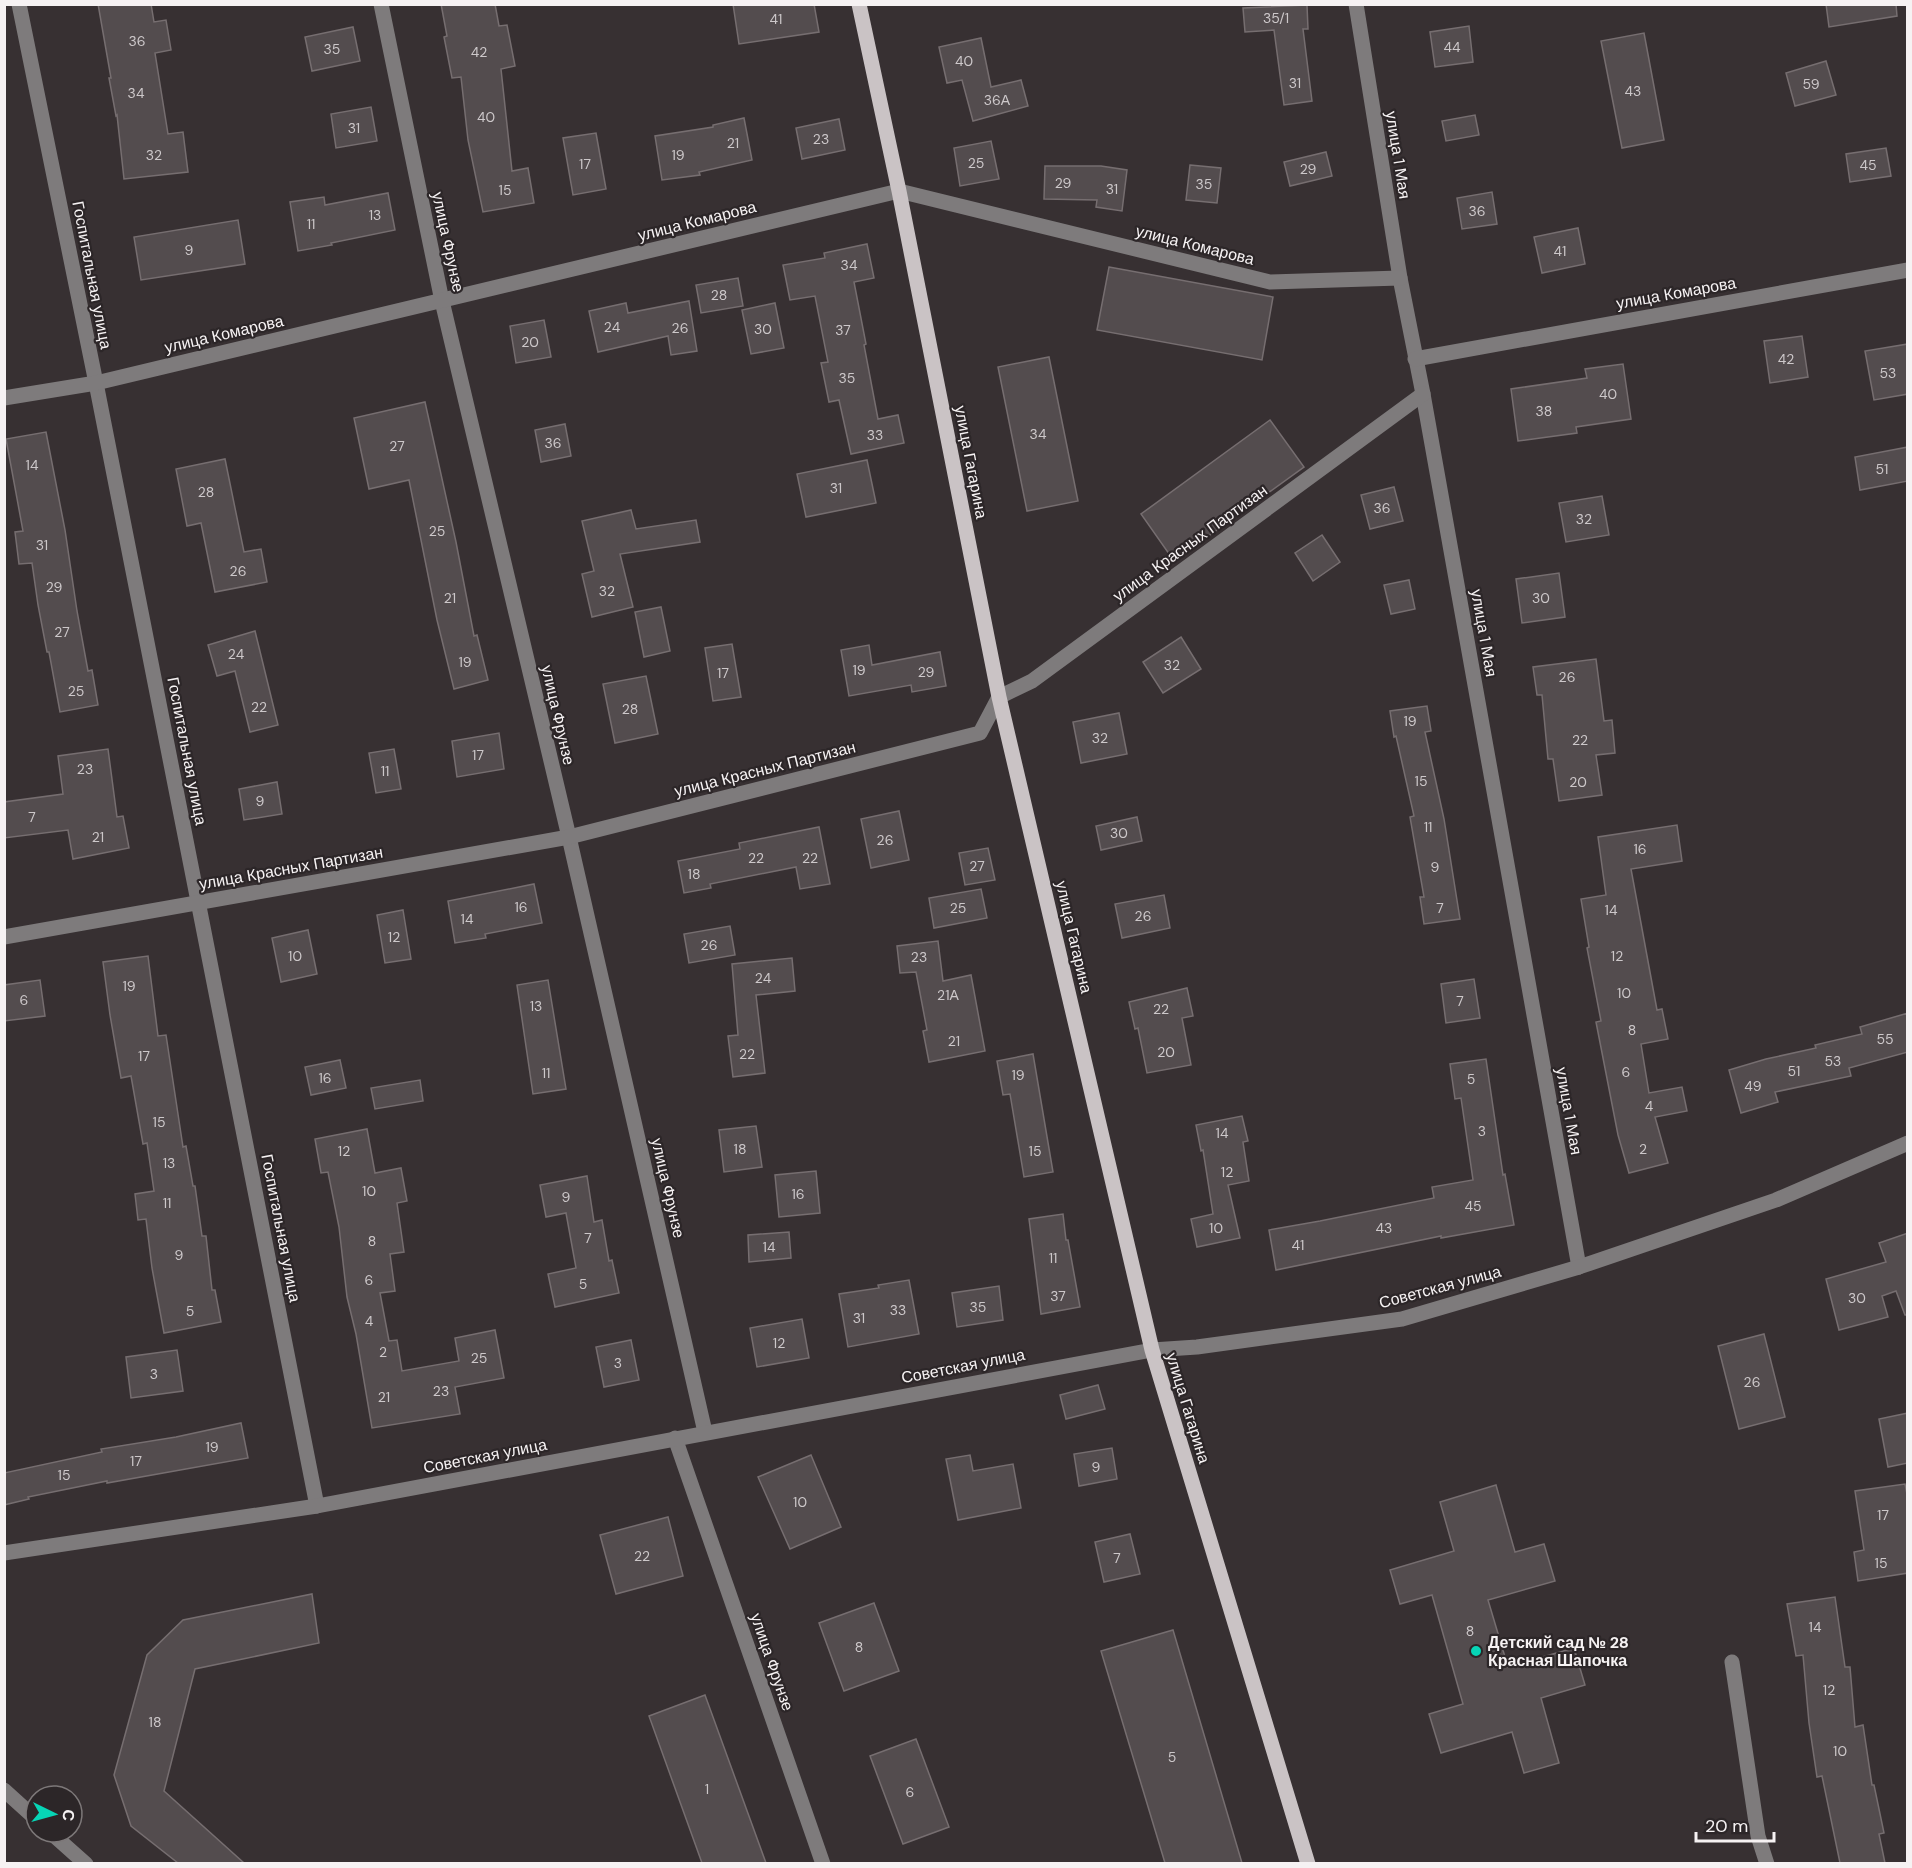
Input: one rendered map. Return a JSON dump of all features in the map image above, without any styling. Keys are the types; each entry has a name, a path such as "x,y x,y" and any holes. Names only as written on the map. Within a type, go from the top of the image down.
{"main road":[{"name":"улица Гагарина","path":"859,4 899,191 999,697 1152,1350 1308,1863"}],"street":[{"name":"Госпитальная улица","path":"19,4 317,1506"},
{"name":"улица Фрунзе","path":"381,4 442,301 569,837 705,1432"},
{"name":"улица 1 Мая","path":"1356,4 1400,278 1423,394 1579,1267"},
{"name":"улица Комарова","path":"4,398 96,383 899,191 1270,282 1400,278"},
{"name":"улица Комарова","path":"1415,359 1908,270"},
{"name":"улица Красных Партизан","path":"4,937 569,837 980,733 999,697 1032,681 1423,394"},
{"name":"Советская улица","path":"4,1553 317,1506 1152,1350 1197,1347 1402,1319 1579,1267 1776,1200 1908,1143"},
{"name":"улица Фрунзе","path":"675,1438 823,1863"},
{"path":"1732,1662 1758,1836 1767,1863"},
{"path":"4,1790 24,1808"},
{"path":"64,1844 86,1863"}],"building":[{"path":"98,4 151,4 154,22 166,20 171,50 155,53 168,134 183,132 188,172 124,179 117,115"},
{"path":"441,4 495,4 499,26 507,25 515,66 501,69 512,171 528,168 534,203 483,212 468,140 461,77 452,78 444,37 447,36"},
{"path":"733,4 814,4 819,32 739,44"},
{"path":"1826,4 1896,4 1897,16 1829,27"},
{"path":"1307,5 1308,29 1303,29 1312,101 1284,105 1274,30 1245,32 1243,8"},
{"path":"1469,26 1473,62 1435,67 1430,32"},
{"path":"353,27 360,61 312,71 305,37"},
{"path":"1644,33 1664,140 1622,148 1601,41"},
{"path":"981,38 991,87 1021,80 1028,106 973,121 962,80 947,83 939,47"},
{"path":"1826,61 1836,95 1795,106 1786,73"},
{"path":"371,107 377,141 336,148 331,114"},
{"path":"1475,115 1479,135 1446,141 1442,121"},
{"path":"744,118 752,160 699,172 700,175 662,180 655,136 713,127 713,125"},
{"path":"839,119 845,150 802,159 796,128"},
{"path":"596,133 606,189 573,195 563,138"},
{"path":"991,141 999,179 960,186 954,148"},
{"path":"1886,148 1891,176 1850,182 1846,154"},
{"path":"1326,152 1332,176 1290,186 1284,162"},
{"path":"1190,165 1221,168 1217,203 1186,200"},
{"path":"1045,166 1101,166 1127,170 1122,211 1096,207 1097,200 1044,199"},
{"path":"1492,192 1497,224 1462,229 1457,198"},
{"path":"388,193 395,230 298,251 290,202 324,197 325,205"},
{"path":"238,220 245,264 141,280 134,237"},
{"path":"1578,228 1585,264 1542,273 1534,237"},
{"path":"867,244 874,278 854,282 866,344 864,345 878,419 898,415 904,443 851,454 839,400 829,402 821,363 828,362 815,296 790,300 783,265 825,258 824,253"},
{"path":"1109,267 1273,297 1262,360 1097,330"},
{"path":"738,278 743,306 701,313 696,285"},
{"path":"689,301 697,351 671,355 668,336 598,352 589,311 626,303 628,313"},
{"path":"775,303 784,348 751,354 742,310"},
{"path":"544,320 551,357 516,363 510,326"},
{"path":"1802,336 1808,377 1770,383 1764,341"},
{"path":"1908,344 1908,394 1874,400 1865,351"},
{"path":"1049,357 1078,501 1027,511 998,367"},
{"path":"1623,364 1631,419 1576,427 1577,433 1518,441 1511,389 1587,378 1585,369"},
{"path":"425,402 474,636 477,635 488,680 454,689 437,620 409,480 369,489 354,418"},
{"path":"1270,420 1304,467 1174,561 1141,514"},
{"path":"565,424 571,456 541,462 535,430"},
{"path":"46,432 88,671 92,670 98,705 60,712 38,605 32,563 19,564 15,532 23,531 6,439"},
{"path":"1908,447 1908,481 1860,490 1855,457"},
{"path":"225,459 244,552 261,549 267,582 215,592 201,523 187,526 176,469"},
{"path":"867,460 876,503 806,517 797,474"},
{"path":"1394,487 1403,521 1370,529 1361,495"},
{"path":"1602,496 1609,535 1566,542 1559,503"},
{"path":"631,510 636,529 696,520 700,542 620,554 633,607 592,617 582,574 594,571 582,521"},
{"path":"1322,535 1340,562 1313,581 1295,553"},
{"path":"1559,573 1565,617 1522,623 1516,579"},
{"path":"1409,580 1415,609 1391,614 1384,585"},
{"path":"661,607 670,651 644,657 635,612"},
{"path":"255,631 278,725 250,732 235,671 217,676 208,645"},
{"path":"1181,637 1201,669 1163,693 1143,662"},
{"path":"732,644 741,697 713,701 705,648"},
{"path":"869,645 872,665 940,652 946,686 912,692 911,685 849,696 841,650"},
{"path":"1596,659 1604,721 1612,720 1615,753 1596,755 1602,795 1559,801 1553,759 1548,759 1542,695 1537,695 1533,667"},
{"path":"646,676 658,734 615,743 603,684"},
{"path":"1427,706 1431,731 1425,732 1444,819 1460,919 1424,924 1420,897 1424,897 1410,817 1414,816 1396,736 1394,737 1390,711"},
{"path":"1119,713 1127,754 1081,763 1073,722"},
{"path":"499,733 504,769 457,777 452,741"},
{"path":"108,749 117,817 123,816 129,848 73,859 68,830 4,838 4,802 63,794 58,756"},
{"path":"394,749 401,789 376,793 369,753"},
{"path":"277,782 282,814 244,820 239,789"},
{"path":"899,811 909,860 871,868 861,819"},
{"path":"1137,817 1142,841 1101,850 1096,826"},
{"path":"1677,825 1682,861 1631,869 1657,1010 1662,1009 1668,1039 1641,1044 1649,1093 1682,1087 1687,1111 1655,1117 1668,1163 1629,1173 1618,1135 1596,1022 1601,1021 1587,948 1589,947 1581,899 1606,895 1598,837"},
{"path":"819,827 830,884 800,889 796,867 710,884 711,888 684,893 678,861 740,849 739,843"},
{"path":"988,848 995,880 965,885 959,853"},
{"path":"534,884 542,923 485,934 486,938 455,943 448,901"},
{"path":"981,889 987,918 934,928 929,898"},
{"path":"1164,895 1170,928 1122,938 1115,904"},
{"path":"403,910 411,959 385,963 377,915"},
{"path":"730,926 735,955 689,963 684,934"},
{"path":"308,930 317,974 281,982 272,938"},
{"path":"938,941 943,981 971,975 985,1051 929,1062 923,1031 927,1030 916,972 900,973 897,946"},
{"path":"148,956 158,1036 166,1035 183,1147 186,1146 193,1186 195,1186 202,1236 206,1236 212,1290 215,1290 221,1322 164,1333 146,1219 138,1220 135,1194 154,1191 147,1143 143,1144 131,1076 121,1078 103,962"},
{"path":"792,958 795,991 756,995 765,1073 733,1077 728,1036 738,1035 732,964"},
{"path":"1474,979 1480,1018 1446,1023 1441,984"},
{"path":"40,980 45,1016 4,1021 4,985"},
{"path":"548,980 566,1089 533,1094 517,985"},
{"path":"1187,988 1193,1016 1182,1018 1191,1065 1147,1073 1138,1028 1135,1029 1129,1002"},
{"path":"1908,1013 1908,1052 1849,1068 1851,1076 1775,1092 1778,1102 1741,1113 1729,1070 1862,1034 1860,1027"},
{"path":"1033,1054 1053,1172 1024,1177 1010,1094 1003,1095 997,1061"},
{"path":"1486,1059 1503,1175 1505,1174 1514,1225 1441,1238 1441,1236 1276,1270 1269,1230 1434,1198 1432,1187 1473,1180 1461,1098 1455,1099 1450,1064"},
{"path":"340,1060 346,1088 311,1095 305,1067"},
{"path":"420,1080 423,1101 375,1109 371,1088"},
{"path":"1242,1116 1248,1141 1243,1142 1249,1181 1228,1185 1240,1238 1197,1247 1191,1219 1213,1214 1203,1150 1201,1151 1196,1125"},
{"path":"756,1126 762,1167 724,1172 719,1130"},
{"path":"367,1129 375,1173 401,1168 407,1201 397,1203 404,1252 390,1254 395,1291 380,1293 389,1341 397,1340 402,1371 459,1361 455,1338 495,1330 504,1378 455,1387 460,1414 372,1428 356,1334 347,1297 339,1227 328,1172 321,1173 315,1139"},
{"path":"816,1171 820,1213 779,1217 775,1175"},
{"path":"587,1176 594,1222 602,1220 609,1261 612,1260 619,1293 555,1307 548,1274 576,1268 566,1213 546,1217 540,1185"},
{"path":"1063,1214 1080,1307 1041,1314 1029,1219"},
{"path":"789,1232 791,1258 749,1262 748,1235"},
{"path":"1908,1233 1908,1315 1905,1315 1896,1291 1882,1296 1888,1317 1839,1330 1826,1279 1886,1262 1879,1243"},
{"path":"909,1280 919,1334 848,1347 839,1294 879,1288 878,1285"},
{"path":"999,1286 1003,1320 957,1327 952,1293"},
{"path":"802,1319 809,1358 757,1367 750,1328"},
{"path":"1764,1334 1785,1417 1739,1429 1718,1346"},
{"path":"631,1340 639,1380 604,1387 596,1347"},
{"path":"177,1350 183,1391 131,1398 126,1357"},
{"path":"1098,1385 1105,1409 1066,1419 1060,1395"},
{"path":"1908,1413 1908,1463 1888,1467 1879,1419"},
{"path":"241,1423 248,1458 107,1483 107,1481 28,1497 29,1499 4,1505 4,1473 102,1452 101,1449 176,1437"},
{"path":"1112,1448 1117,1479 1079,1486 1074,1454"},
{"path":"811,1455 841,1527 790,1549 758,1477"},
{"path":"970,1455 973,1471 1013,1464 1021,1508 958,1520 946,1459"},
{"path":"1905,1484 1908,1499 1908,1573 1858,1581 1854,1552 1864,1550 1855,1491"},
{"path":"1496,1485 1515,1552 1544,1544 1555,1581 1488,1600 1508,1667 1574,1648 1585,1685 1541,1698 1559,1763 1524,1773 1512,1732 1441,1753 1429,1714 1463,1704 1432,1595 1400,1604 1390,1570 1454,1551 1440,1502"},
{"path":"668,1517 683,1576 616,1594 600,1535"},
{"path":"1130,1534 1140,1574 1104,1582 1095,1542"},
{"path":"312,1594 319,1643 195,1669 164,1791 244,1863 178,1863 131,1826 114,1775 147,1655 183,1620"},
{"path":"1835,1597 1845,1667 1850,1667 1855,1727 1863,1725 1872,1785 1874,1785 1884,1833 1879,1834 1885,1863 1840,1863 1822,1776 1817,1777 1803,1655 1796,1656 1787,1604"},
{"path":"874,1603 899,1671 844,1691 819,1623"},
{"path":"1173,1630 1242,1863 1165,1863 1101,1651"},
{"path":"705,1695 766,1863 702,1863 649,1716"},
{"path":"916,1739 949,1827 903,1844 870,1756"}],"place":[{"name":"Детский сад № 28 Красная Шапочка","path":"1476,1651"}]}
